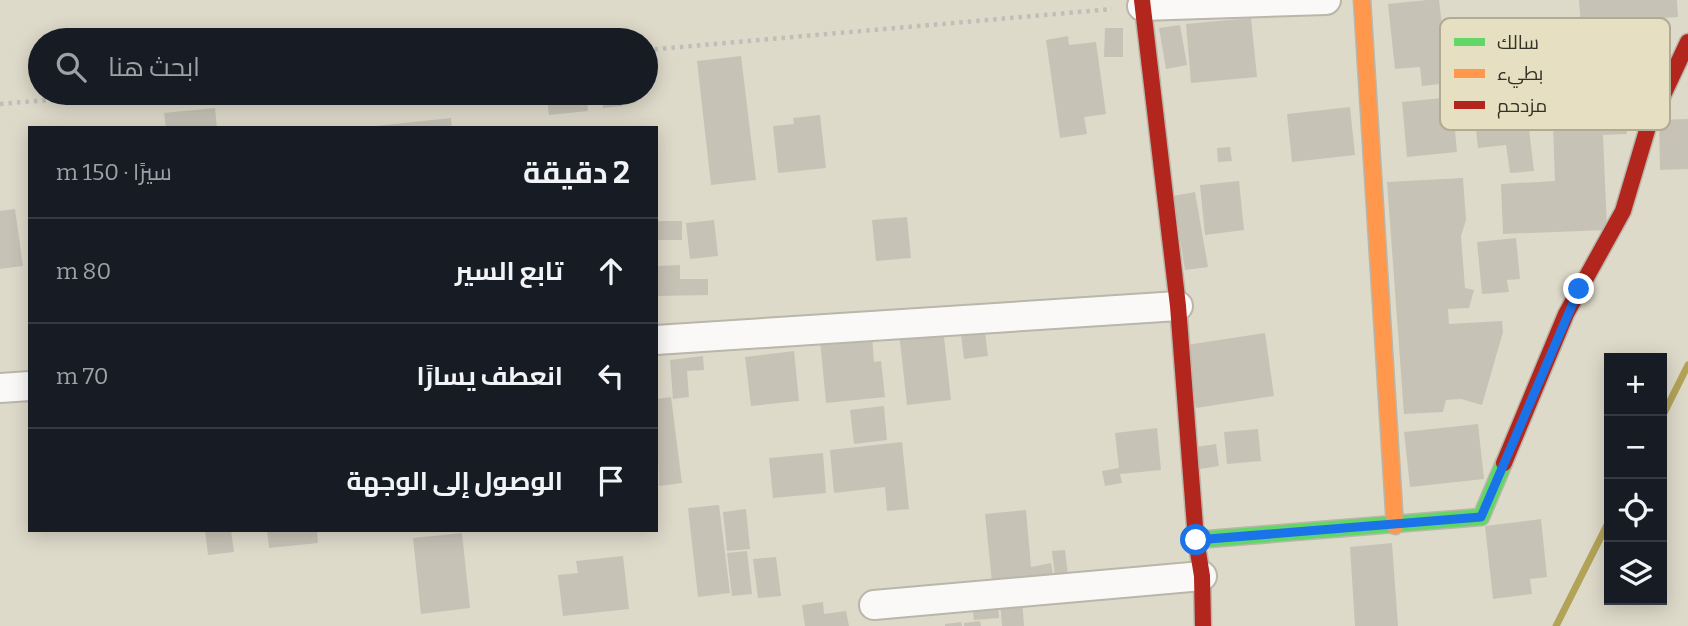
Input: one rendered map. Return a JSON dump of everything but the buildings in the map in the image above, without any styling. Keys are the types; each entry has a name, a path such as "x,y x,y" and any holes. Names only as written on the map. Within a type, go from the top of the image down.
{"street":[{"path":"1203,626 1202,576 1196,540 1178,306 1142,3 1326,0"},
{"path":"1362,0 1395,526"},
{"path":"1670,80 1688,42"},
{"path":"1196,540 1481,517 1566,314 1623,211 1647,130"},
{"path":"658,340 1178,306"},
{"path":"0,388 28,386"},
{"path":"874,605 1202,576"}],"path":[{"path":"658,49 1142,3"},
{"path":"0,104 28,102"}],"waterway":[{"path":"1662,416 1688,365"},
{"path":"1556,626 1604,531"}],"traffic: fast":[{"path":"1196,540 1481,517 1504,463"}],"traffic: slow":[{"path":"1362,0 1395,526"}],"traffic: jam":[{"path":"1142,0 1178,306 1196,540 1202,576 1203,626"},
{"path":"1670,80 1688,42"},
{"path":"1504,463 1566,314 1623,211 1647,130"}],"route":[{"path":"1196,540 1481,517 1579,289"}]}
